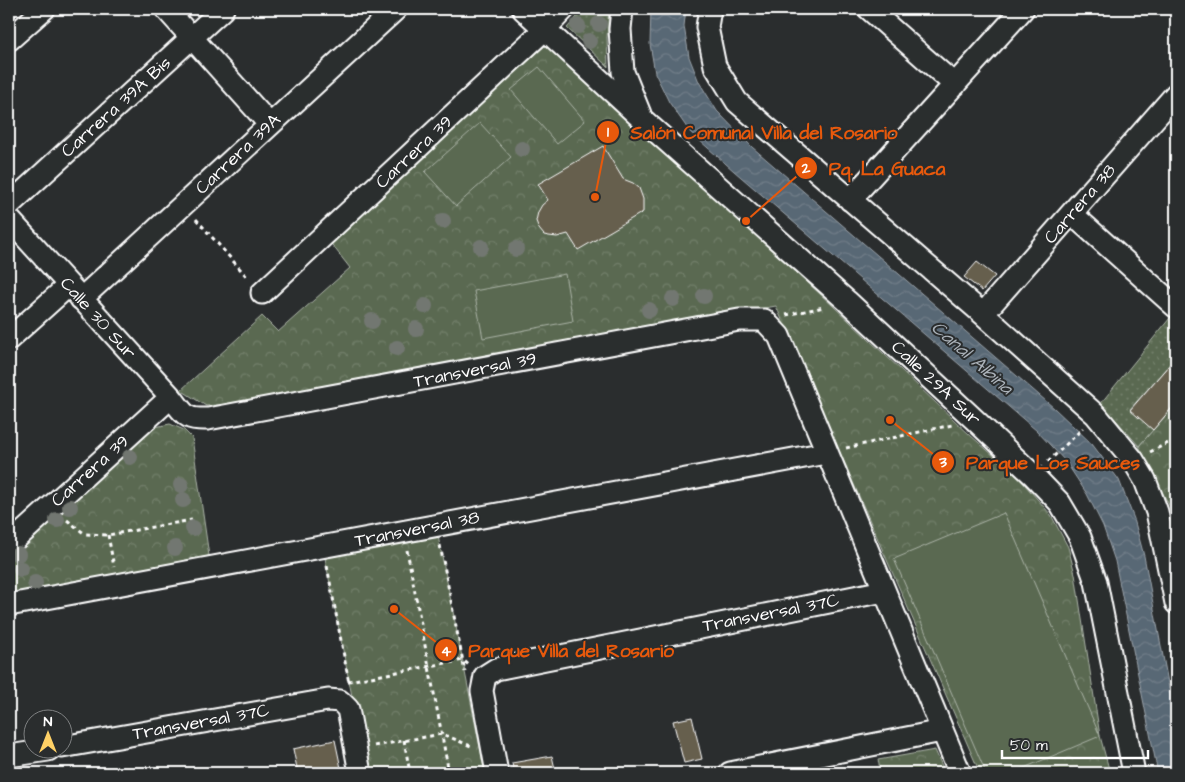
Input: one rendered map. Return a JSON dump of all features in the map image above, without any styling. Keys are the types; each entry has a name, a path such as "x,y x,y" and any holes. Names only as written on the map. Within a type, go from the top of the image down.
{"street":[{"path":"9,40 44,9"},
{"path":"166,9 270,125"},
{"name":"Carrera 39A Bis","path":"9,205 223,9"},
{"name":"Carrera 39A","path":"9,339 75,292 184,204 396,9"},
{"name":"Calle 29A Sur","path":"524,9 642,119 847,301 975,420 1060,503 1080,537 1096,582 1134,773"},
{"name":"Carrera 39","path":"262,293 545,29 564,9"},
{"path":"869,9 955,85"},
{"path":"850,200 1023,9"},
{"path":"708,18 715,66 737,102 983,314 1096,415 1133,460 1145,480 1157,512 1176,603"},
{"name":"Calle 29A Sur","path":"621,19 623,72 642,119"},
{"name":"Carrera 38","path":"983,314 1176,94"},
{"path":"1072,214 1176,307"},
{"name":"Calle 30 Sur","path":"9,219 187,417"},
{"name":"Transversal 39","path":"187,417 197,420 208,419 739,320 764,320"},
{"path":"764,320 779,336 960,773"},
{"name":"Carrera 39","path":"9,545 171,397"},
{"name":"Transversal 38","path":"9,605 826,453"},
{"name":"Transversal 37C","path":"475,675 496,669 884,591"},
{"path":"475,675 482,691 497,773"},
{"path":"345,694 360,773"},
{"name":"Transversal 37C","path":"72,745 328,700 345,694"},
{"path":"730,773 942,731"},
{"path":"9,756 22,754"}],"path":[{"path":"184,204 262,293"},
{"path":"764,320 847,301"},
{"path":"826,453 975,420"},
{"path":"1050,460 1083,428"},
{"path":"1133,460 1176,439"},
{"path":"53,505 64,517 85,534 108,535 192,520"},
{"path":"436,525 462,660 475,675"},
{"path":"404,531 449,773"},
{"path":"108,535 117,585"},
{"path":"323,546 349,681 345,694"},
{"path":"349,681 462,660"},
{"path":"462,660 475,675"},
{"path":"345,694 349,681"},
{"path":"356,751 442,734 480,750 492,750"},
{"path":"404,740 410,773"}],"green space":[{"path":"584,9 609,9 608,67 567,28"},
{"path":"547,44 832,305 970,435 1019,478 1051,515 1068,547 1075,574 1100,736 1110,773 980,773 776,306 227,404 206,406 181,390 262,316 278,332 350,268 329,241"},
{"path":"539,67 585,121 557,144 511,90"},
{"path":"480,123 511,157 456,206 425,172"},
{"path":"565,274 573,321 483,338 474,291"},
{"path":"1174,313 1176,315 1176,357 1130,409 1153,430 1139,446 1101,403"},
{"path":"1176,404 1176,526 1171,509 1139,446"},
{"path":"170,424 184,430 192,438 209,556 9,594 9,558 155,427"},
{"path":"1004,513 1100,736 1012,773 986,773 894,559"},
{"path":"438,536 485,773 367,773 325,558"},
{"path":"935,750 945,773 881,773 878,760"}],"water":[{"name":"Canal Albina","path":"651,9 686,9 684,26 689,57 699,82 717,111 752,147 1054,408 1092,444 1119,480 1134,519 1144,556 1176,725 1176,773 1158,773 1115,561 1103,526 1087,494 1066,462 1037,431 690,132 669,102 655,73 650,44"}],"building":[{"path":"603,146 623,179 639,188 643,199 643,212 578,250 568,234 557,237 549,236 544,235 539,229 536,221 538,212 548,200 538,184"},
{"path":"977,262 995,276 982,291 964,277"},
{"path":"1176,357 1176,403 1153,430 1130,410"},
{"path":"692,717 702,759 684,763 673,721"},
{"path":"335,740 342,773 298,773 293,749"},
{"path":"552,756 556,773 514,773 512,763"}],"place":[{"name":"Salón Comunal Villa del Rosario","path":"595,197"},
{"name":"Pq. La Guaca","path":"746,221"},
{"name":"Parque Los Sauces","path":"890,420"},
{"name":"Parque Villa del Rosario","path":"394,609"}]}
